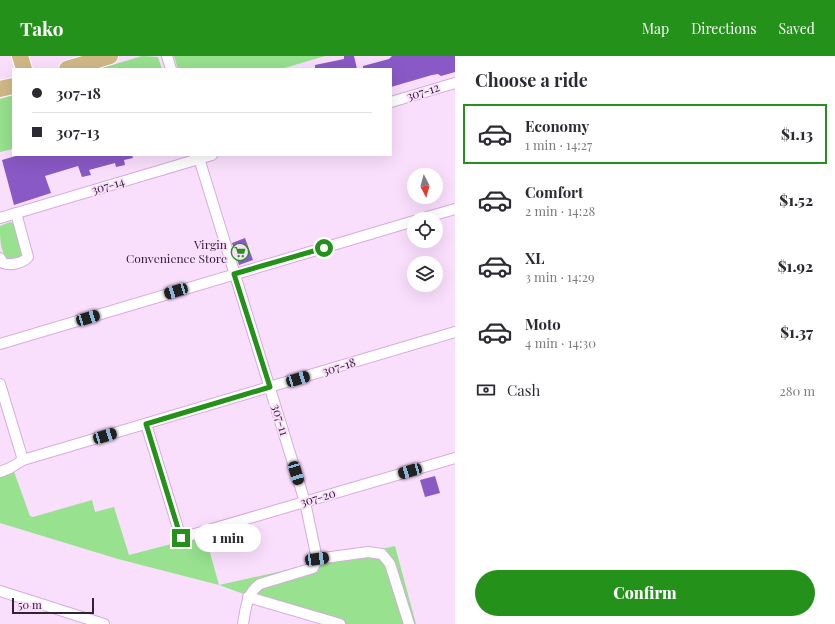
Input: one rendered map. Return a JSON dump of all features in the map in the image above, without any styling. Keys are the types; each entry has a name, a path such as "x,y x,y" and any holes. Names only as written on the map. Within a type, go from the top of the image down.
{"main road":[{"path":"20,56 24,68"},
{"path":"71,68 110,56"},
{"path":"0,90 12,86"}],"street":[{"path":"167,56 171,68"},
{"name":"307-12","path":"392,102 455,83"},
{"name":"307-14","path":"0,218 198,157"},
{"name":"307-11","path":"198,157 305,502 317,559"},
{"path":"443,212 455,209"},
{"path":"0,258 3,263 10,265 24,261 28,257 16,213"},
{"path":"0,344 407,223"},
{"name":"307-18","path":"0,472 23,460 455,332"},
{"path":"0,384 23,460"},
{"name":"307-20","path":"146,424 181,538 455,458"},
{"path":"243,624 248,597 252,589 260,584 313,568 317,559 368,552 382,554 390,564 409,624"},
{"path":"0,591 104,624"},
{"path":"248,597 340,624"}],"green space":[{"path":"142,56 158,57 162,68 102,68"},
{"path":"174,56 325,56 284,68 178,68"},
{"path":"12,95 12,149 0,152 0,99"},
{"path":"10,222 15,224 23,256 9,261 2,250 0,241 0,226"},
{"path":"12,466 30,516 33,517 92,500 95,512 114,507 129,555 175,543 181,538 204,531 219,585 118,559 0,523 0,472"},
{"path":"395,546 416,624 325,624 219,585"}],"building":[{"path":"344,56 354,56 357,68 315,68 315,65 344,59"},
{"path":"392,56 455,56 455,72 441,76 438,74 432,75 392,87 392,68 363,68 363,66 389,59"},
{"path":"16,156 132,156 133,158 124,160 125,165 116,167 115,163 89,170 91,175 82,177 78,166 45,176 51,193 14,205 2,160"},
{"path":"245,238 253,260 239,265 232,243"},
{"path":"435,476 440,493 425,497 420,480"}],"place":[{"name":"Virgin Convenience Store","path":"240,252"}],"route":[{"path":"181,538 146,424 270,387 234,274 324,248"}]}
